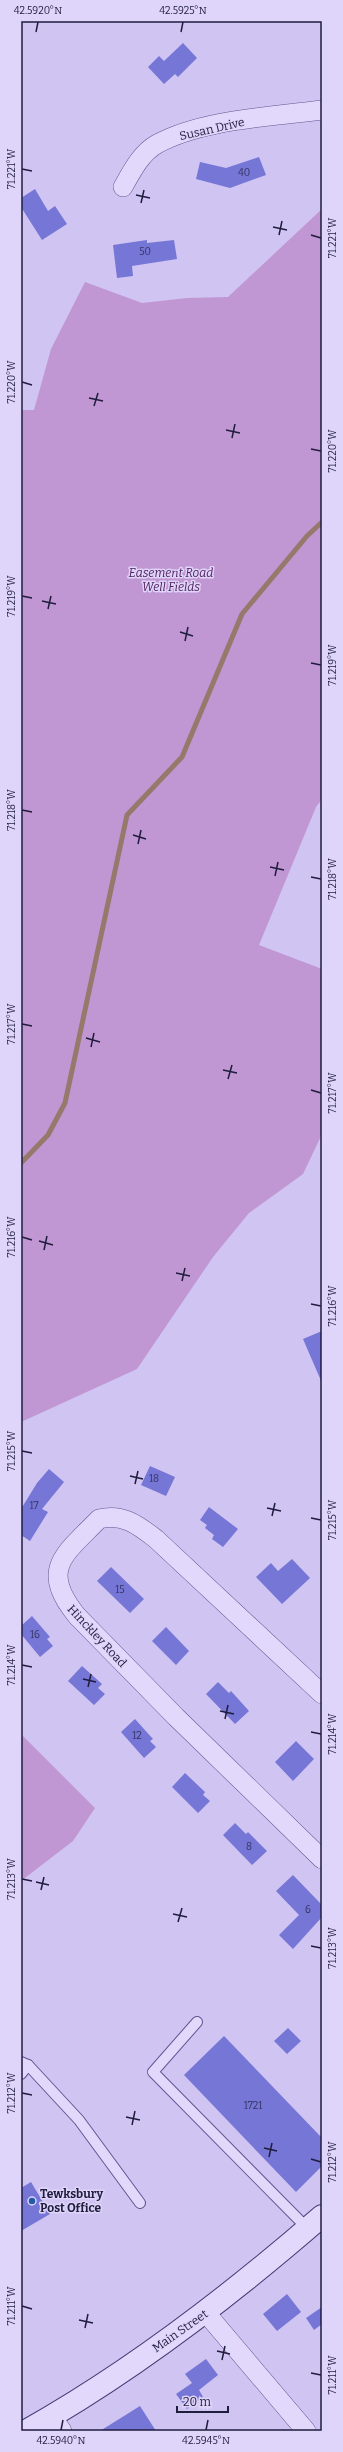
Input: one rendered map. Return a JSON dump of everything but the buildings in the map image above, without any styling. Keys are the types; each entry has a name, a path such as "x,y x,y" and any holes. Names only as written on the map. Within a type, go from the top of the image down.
{"main road":[{"name":"Main Street","path":"26,2431 57,2423 138,2361 206,2313 315,2222"}],"street":[{"name":"Susan Drive","path":"123,186 144,154 156,144 177,136 225,124 322,110"},
{"name":"Hinckley Road","path":"322,1694 156,1539 135,1523 120,1518 99,1519 61,1561 58,1584 63,1598 77,1616 165,1706 322,1859"},
{"path":"206,2313 306,2431"}],"lane":[{"path":"198,2022 153,2072 315,2222"},
{"path":"21,2074 24,2063"},
{"path":"24,2063 79,2120 140,2203"}],"green space":[{"name":"Easement Road Well Fields","path":"322,209 322,799 316,807 259,945 322,969 322,1134 303,1174 249,1213 213,1257 137,1369 21,1422 21,410 34,410 51,349 85,282 142,303 187,298 228,297"},
{"path":"21,1734 95,1808 73,1841 21,1881"}],"waterway":[{"path":"21,1163 48,1135 65,1103 127,815 182,757 242,614 307,536 322,522"}],"place":[{"name":"Tewksbury Post Office","path":"32,2201"}]}
